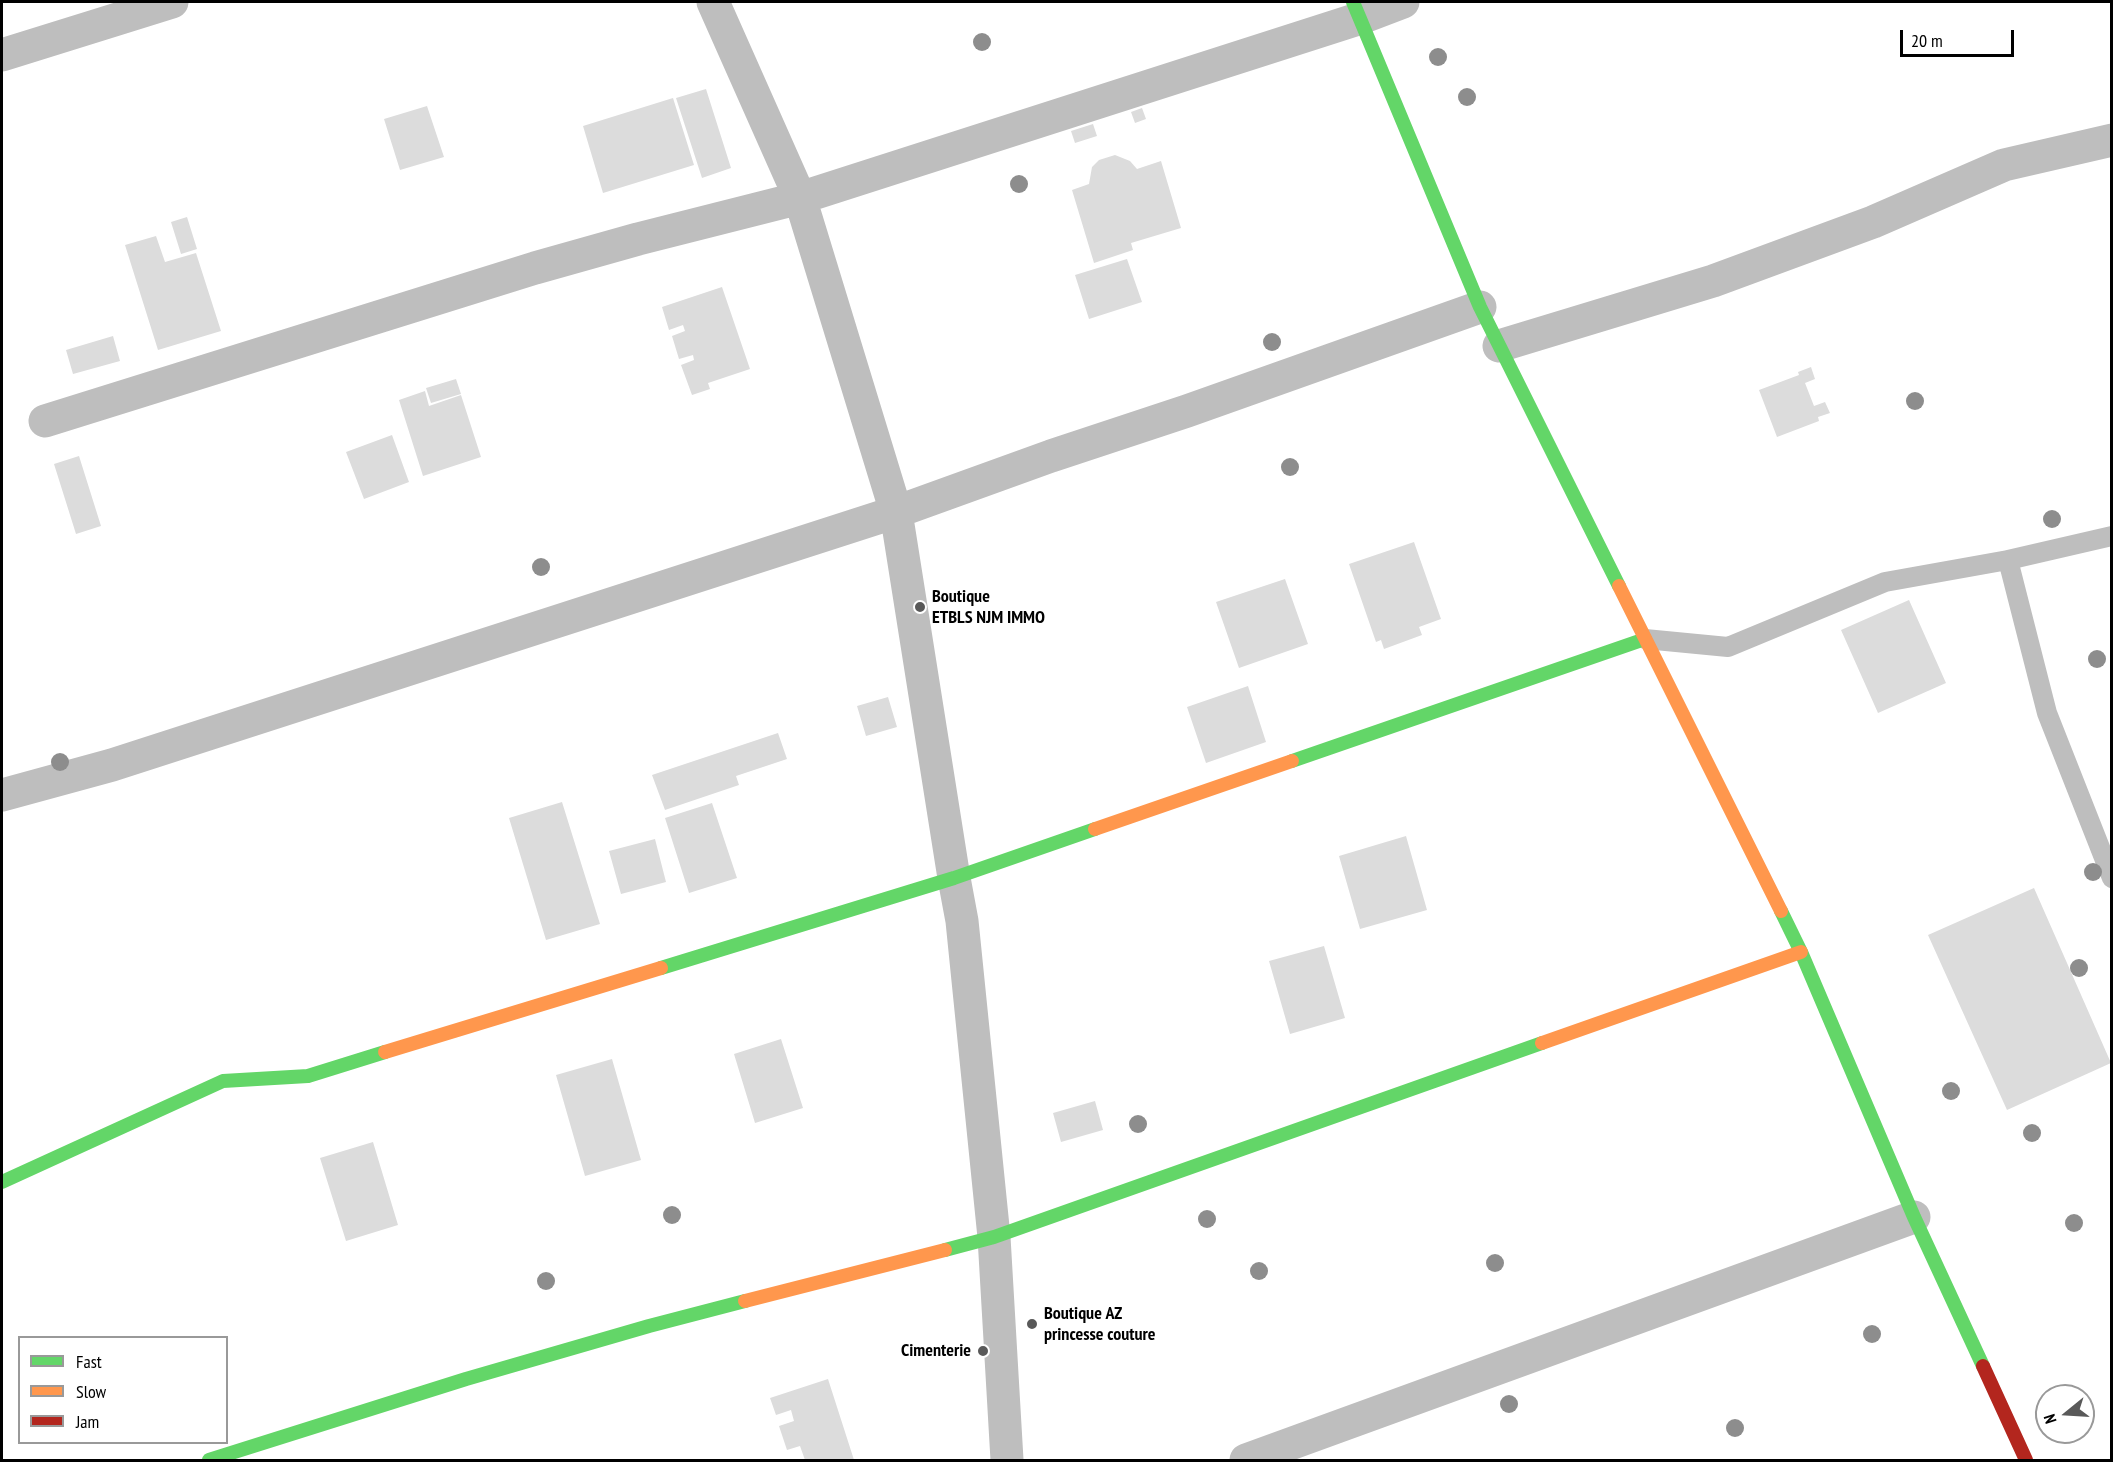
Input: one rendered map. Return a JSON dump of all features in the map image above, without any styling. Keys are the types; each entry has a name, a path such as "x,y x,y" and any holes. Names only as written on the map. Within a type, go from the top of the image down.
{"street":[{"path":"2,55 172,2"},
{"path":"713,2 800,198 896,512 962,921 994,1237 1007,1461"},
{"path":"45,422 535,268 800,198 1357,10 1402,2"},
{"path":"1357,10 1480,307 1801,952 1914,1217 2025,1461"},
{"path":"1499,346 1713,281 1873,222 2004,165 2112,140"},
{"path":"2,795 112,765 896,512 1480,307"},
{"path":"2,1182 223,1081 308,1076 954,878 1645,639"},
{"path":"210,1461 466,1379 626,1333 994,1237 1801,952"},
{"path":"1246,1461 1914,1217"}],"lane":[{"path":"1645,639 1728,647 1885,582 2008,560 2112,536"},
{"path":"2008,560 2047,713 2112,878"}],"building":[{"path":"706,89 731,168 702,178 676,98"},
{"path":"673,98 694,165 603,193 583,126"},
{"path":"427,106 444,157 400,170 384,119"},
{"path":"1142,108 1146,119 1135,123 1131,112"},
{"path":"1093,124 1097,136 1075,143 1071,131"},
{"path":"1115,155 1130,161 1137,169 1161,161 1181,228 1131,243 1133,250 1094,263 1072,190 1089,184 1092,167 1099,160"},
{"path":"187,217 197,249 181,254 171,222"},
{"path":"156,236 165,262 196,253 221,331 158,350 125,245"},
{"path":"1127,259 1142,302 1089,319 1075,275"},
{"path":"722,287 750,369 708,383 710,389 692,395 681,365 694,360 693,355 679,359 672,336 685,331 683,325 669,330 662,307"},
{"path":"113,336 120,361 73,374 66,350"},
{"path":"1811,367 1815,379 1805,383 1814,406 1825,402 1830,413 1818,417 1819,421 1777,437 1759,390 1799,375 1798,372"},
{"path":"456,379 461,394 431,403 426,388"},
{"path":"425,391 429,406 461,395 481,457 423,476 399,400"},
{"path":"392,435 409,482 364,499 346,452"},
{"path":"79,456 101,526 76,534 54,464"},
{"path":"1414,542 1441,619 1419,627 1422,635 1384,649 1381,640 1376,642 1349,564"},
{"path":"1285,579 1308,644 1239,668 1216,602"},
{"path":"1909,600 1946,683 1878,713 1841,630"},
{"path":"1248,686 1266,742 1206,763 1187,707"},
{"path":"888,697 897,727 866,736 857,706"},
{"path":"778,733 787,759 736,776 739,785 665,810 652,775"},
{"path":"562,802 600,924 546,940 509,818"},
{"path":"712,803 737,878 689,893 665,818"},
{"path":"1406,836 1427,910 1360,929 1339,856"},
{"path":"655,839 666,882 621,894 609,851"},
{"path":"2034,888 2111,1063 2007,1110 1928,935"},
{"path":"1324,946 1345,1018 1290,1034 1269,961"},
{"path":"781,1039 803,1108 755,1123 734,1054"},
{"path":"612,1059 641,1160 585,1176 556,1075"},
{"path":"1095,1101 1103,1130 1061,1142 1053,1113"},
{"path":"373,1142 398,1225 346,1241 320,1158"},
{"path":"828,1379 854,1460 805,1460 800,1446 787,1450 779,1426 794,1421 791,1410 776,1415 770,1398"}],"traffic: fast":[{"path":"1353,2 1480,307 1619,586"},
{"path":"1292,761 1645,639"},
{"path":"661,968 954,878 1095,829"},
{"path":"1781,911 1801,952 1914,1217 1983,1366"},
{"path":"945,1250 994,1237 1542,1043"},
{"path":"2,1182 223,1081 308,1076 385,1052"},
{"path":"209,1460 466,1379 745,1301"}],"traffic: slow":[{"path":"1619,586 1781,911"},
{"path":"1095,829 1292,761"},
{"path":"1542,1043 1801,952"},
{"path":"385,1052 661,968"},
{"path":"745,1301 945,1250"}],"traffic: jam":[{"path":"1983,1366 2026,1460"}],"place":[{"name":"Boutique ETBLS NJM IMMO","path":"920,607"},
{"name":"Boutique AZ princesse couture","path":"1032,1324"},
{"name":"Cimenterie","path":"983,1351"}]}
